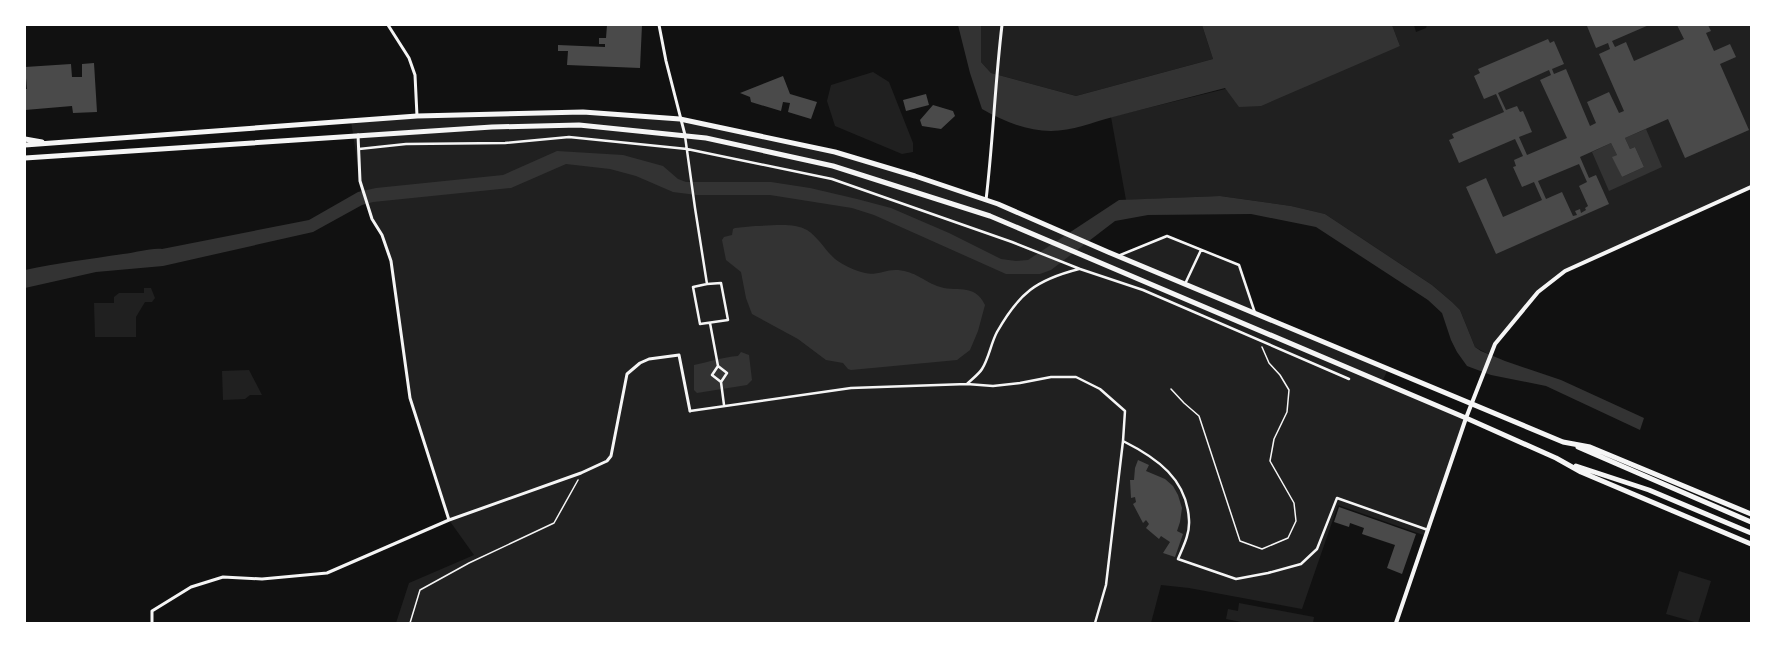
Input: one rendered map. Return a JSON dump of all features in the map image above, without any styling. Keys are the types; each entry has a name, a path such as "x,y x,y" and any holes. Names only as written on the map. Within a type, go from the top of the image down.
{"highway":[{"path":"25,145 417,116 583,112 680,119 835,152 915,176 986,200 1058,229 1108,252 1751,522"},
{"path":"25,158 492,127 579,125 685,135 833,166 990,216 1466,418 1556,458 1581,468 1649,490 1751,533"},
{"path":"25,139 51,143"},
{"path":"1563,442 1590,447 1751,514"},
{"path":"1556,458 1581,472 1751,544"}],"street":[{"path":"388,25 409,58 415,75 417,116"},
{"path":"658,25 685,135 707,284"},
{"path":"986,200 1002,25"},
{"path":"358,135 360,181 372,219 382,235 391,261 410,398 449,520"},
{"path":"359,149 406,144 505,143 569,137 687,149 832,179 1037,252 1080,269 1143,290 1349,379"},
{"path":"1396,623 1466,418 1496,344 1538,292 1565,271 1751,187"},
{"path":"1118,256 1167,236 1238,265 1256,314"},
{"path":"1185,284 1201,250"},
{"path":"967,384 982,369 997,332 1017,300 1036,285 1061,274 1080,269"},
{"path":"721,283 728,320 700,324 693,287 707,284 721,283"},
{"path":"710,323 718,366 727,373 721,382 724,405"},
{"path":"152,623 152,611 191,587 223,577 262,579 327,573 449,520 581,473 607,461 611,456 626,374 640,363 649,359 679,355 690,411 851,388 967,384 993,386 1051,377 1076,376 1100,389 1125,411 1123,441 1106,585 1095,623"},
{"path":"718,366 712,375 721,382"},
{"path":"1123,441 1144,451 1167,469 1180,487 1189,521 1186,539 1178,559 1236,579 1268,573 1301,564 1316,549 1338,498 1428,530"}],"path":[{"path":"1171,389 1199,416 1240,541 1262,549 1288,538 1296,521 1294,504 1270,461 1274,440 1287,412 1289,390 1280,375 1269,363 1259,339"},
{"path":"410,623 420,590 469,563 554,524 581,473"}],"shaded area":[{"path":"958,25 981,25 981,62 991,73 1076,96 1213,59 1202,25 1392,25 1400,46 1261,106 1239,107 1225,88 1075,128 1059,131 1042,131 1024,127 998,118 982,109 970,73"},
{"path":"981,25 1202,25 1213,59 1076,96 991,73 981,62"},
{"path":"1392,25 1414,25 1416,32 1426,28 1427,25 1751,25 1751,187 1565,271 1538,292 1495,344 1492,356 1475,347 1460,310 1452,302 1432,285 1325,214 1291,206 1220,196 1126,200 1111,117 1400,46"},
{"path":"873,72 889,82 913,143 913,152 902,154 835,126 827,101 831,85"},
{"path":"583,112 680,119 835,152 998,204 1117,256 1167,236 1239,265 1256,314 1388,369 1383,380 1466,418 1426,536 1338,505 1302,609 1189,588 1161,585 1151,623 396,623 409,583 474,555 449,520 410,398 391,261 382,235 374,226 360,181 351,121"},
{"path":"1646,129 1662,167 1609,191 1592,152 1611,143 1617,155 1613,157 1622,177 1644,167 1635,147 1630,149 1625,138"},
{"path":"557,151 623,155 663,166 678,179 686,182 771,182 810,188 857,199 891,208 949,233 1001,259 1016,261 1028,260 1119,200 1220,196 1291,206 1325,214 1432,285 1452,302 1460,310 1475,347 1481,351 1505,361 1561,380 1644,418 1640,430 1546,386 1491,375 1467,366 1451,340 1442,313 1428,300 1316,227 1251,214 1148,215 1115,221 1051,270 1040,274 1006,274 874,215 852,208 770,195 697,195 673,192 636,176 610,169 566,164 511,188 373,202 362,205 313,232 163,266 96,272 25,288 25,270 61,263 162,249 309,220 358,192 376,188 503,175"},
{"path":"789,225 807,230 815,236 835,259 849,268 861,272 873,274 894,270 904,271 914,274 937,286 975,293 981,298 985,305 978,331 970,350 957,360 851,370 848,369 843,363 826,360 798,339 752,314 746,298 741,272 726,260 722,240 724,237 732,235 733,229 735,228"},
{"path":"144,288 151,288 155,298 152,302 145,302 136,317 136,337 95,337 94,303 114,303 114,297 119,293 144,293"},
{"path":"741,352 749,355 752,380 747,385 697,393 694,390 694,365 721,358 738,356"},
{"path":"249,370 262,395 250,395 245,399 223,400 222,371"},
{"path":"1679,571 1711,581 1698,623 1666,614"},
{"path":"1239,603 1314,617 1313,623 1246,623 1226,619 1228,609 1238,611"}],"building":[{"path":"607,25 642,25 640,68 567,65 568,51 558,51 558,45 605,47 605,44 599,44 599,38 606,38"},
{"path":"1649,25 1612,41 1615,47 1626,42 1634,61 1684,39 1677,25 1708,25 1711,31 1706,33 1714,51 1730,44 1736,57 1720,64 1749,130 1685,158 1668,119 1625,138 1630,149 1635,147 1644,167 1622,177 1612,157 1617,155 1611,143 1580,157 1589,178 1596,175 1609,204 1496,254 1466,187 1486,178 1503,217 1542,200 1534,182 1522,187 1513,167 1516,166 1514,160 1523,156 1515,139 1459,163 1449,140 1454,138 1452,134 1504,112 1496,94 1484,99 1474,76 1480,73 1478,69 1548,39 1550,43 1554,41 1564,64 1552,69 1554,74 1566,69 1590,126 1596,123 1587,102 1609,92 1619,113 1624,111 1599,54 1610,49 1608,43 1596,48 1587,26","holes":["1549,70 1551,75 1540,80 1567,138 1527,155 1519,137 1532,132 1523,111 1520,112 1517,106 1506,110 1498,93","1579,164 1587,182 1579,186 1588,206 1585,208 1586,210 1581,213 1580,209 1575,211 1577,215 1573,216 1562,192 1546,199 1538,181"]},
{"path":"94,63 97,112 73,113 72,106 25,110 25,89 27,89 25,67 71,64 72,77 82,77 82,64"},
{"path":"783,76 790,94 817,102 811,119 788,112 790,103 783,102 781,111 751,102 750,97 740,93"},
{"path":"926,94 929,105 906,111 903,100"},
{"path":"933,105 953,111 955,116 941,129 922,126 920,120"},
{"path":"1138,460 1149,465 1146,471 1165,479 1173,486 1178,495 1182,508 1177,531 1183,534 1175,557 1163,553 1170,542 1161,536 1159,539 1146,528 1149,524 1146,520 1143,523 1133,504 1136,502 1135,497 1131,498 1130,480 1134,480 1135,468"},
{"path":"1339,507 1416,534 1402,574 1387,568 1395,545 1362,534 1364,528 1350,523 1349,527 1334,522"}]}
